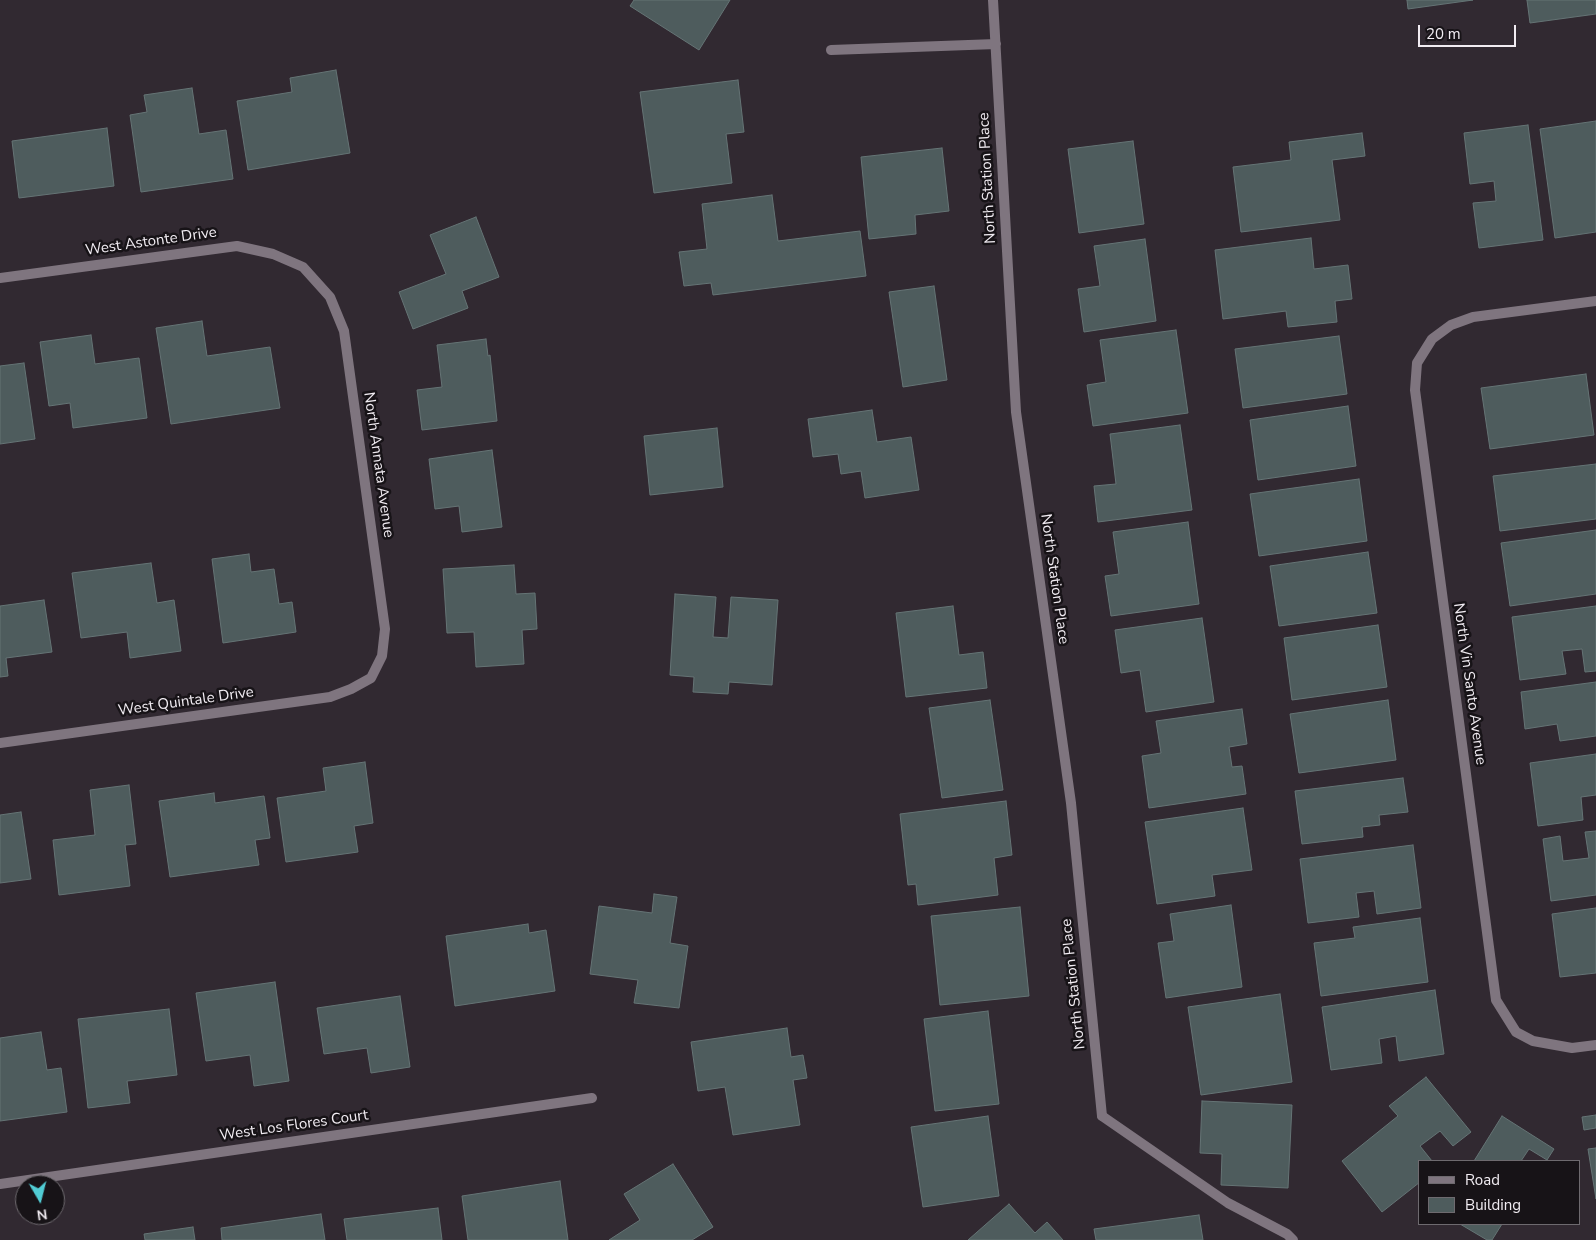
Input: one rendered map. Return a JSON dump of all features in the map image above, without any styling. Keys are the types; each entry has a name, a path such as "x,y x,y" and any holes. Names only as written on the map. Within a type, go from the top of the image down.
{"street":[{"name":"North Station Place","path":"993,0 1016,412 1071,803 1102,1116 1228,1203 1287,1234 1293,1240"},
{"path":"831,50 996,44"},
{"name":"West Astonte Drive","path":"0,278 237,246 273,254 304,267"},
{"name":"North Annata Avenue","path":"304,267 330,297 344,331 385,628 382,656 371,678"},
{"name":"North Vin Santo Avenue","path":"1596,301 1473,317 1451,325 1432,339 1417,363 1415,390 1496,1000 1516,1032 1533,1041 1572,1048 1596,1045"},
{"name":"West Quintale Drive","path":"0,743 330,697 351,689 371,678"},
{"name":"West Los Flores Court","path":"0,1184 592,1098"}],"building":[{"path":"634,0 730,0 699,50 630,6"},
{"path":"1407,0 1473,0 1408,9"},
{"path":"1527,0 1596,0 1596,14 1530,23"},
{"path":"336,70 350,153 248,170 237,101 292,92 290,78"},
{"path":"738,80 744,132 726,134 732,183 654,193 640,92"},
{"path":"192,88 199,134 226,130 233,179 141,192 130,115 147,112 144,95"},
{"path":"1596,121 1596,232 1555,238 1540,129"},
{"path":"1528,125 1543,240 1479,248 1473,203 1496,201 1494,181 1470,184 1464,133"},
{"path":"107,128 114,186 19,198 12,141"},
{"path":"1362,133 1365,156 1332,160 1340,220 1241,232 1233,167 1291,160 1289,142"},
{"path":"1133,141 1144,224 1079,233 1068,149"},
{"path":"942,148 949,211 915,215 916,234 869,239 861,157"},
{"path":"772,195 778,241 860,231 866,276 713,295 711,283 684,286 679,252 707,249 702,204"},
{"path":"476,217 499,277 462,291 468,308 413,329 399,292 446,274 430,235"},
{"path":"1311,238 1314,269 1348,265 1352,299 1335,301 1337,322 1288,327 1286,311 1223,319 1215,250"},
{"path":"1145,239 1156,321 1084,332 1078,289 1100,286 1094,246"},
{"path":"934,286 947,380 903,387 889,292"},
{"path":"202,321 207,356 270,347 280,408 171,424 156,328"},
{"path":"1176,330 1188,413 1093,426 1087,385 1106,382 1100,340"},
{"path":"91,335 95,364 139,358 147,418 73,428 70,403 49,406 40,342"},
{"path":"1339,336 1347,394 1243,408 1235,349"},
{"path":"486,339 488,356 490,355 497,421 422,430 417,390 442,387 437,345"},
{"path":"24,363 35,439 0,444 0,366"},
{"path":"1586,374 1594,435 1490,449 1481,388"},
{"path":"1348,406 1356,466 1258,480 1250,420"},
{"path":"872,410 877,442 911,437 919,490 865,498 861,471 841,474 838,454 813,457 808,419"},
{"path":"1180,425 1192,510 1098,522 1094,486 1116,484 1110,434"},
{"path":"717,428 723,487 650,495 644,436"},
{"path":"492,450 502,527 462,532 459,506 435,509 429,459"},
{"path":"1596,464 1596,519 1500,531 1493,476"},
{"path":"1359,479 1367,541 1259,556 1250,494"},
{"path":"1188,522 1199,604 1111,616 1105,576 1119,574 1113,532"},
{"path":"1596,530 1596,594 1510,606 1501,543"},
{"path":"1368,552 1377,613 1279,626 1270,566"},
{"path":"249,554 251,572 274,569 279,604 292,602 296,632 223,643 212,559"},
{"path":"151,563 157,603 174,600 181,651 130,658 127,632 81,638 72,573"},
{"path":"514,565 516,594 535,593 537,629 522,630 524,664 476,667 474,632 447,633 443,569"},
{"path":"675,594 716,597 713,637 728,638 731,597 778,600 772,685 729,682 728,694 693,692 694,677 670,675"},
{"path":"44,600 52,652 6,658 8,676 0,677 0,606"},
{"path":"953,606 959,655 983,652 987,688 906,697 896,613"},
{"path":"1596,606 1596,671 1585,672 1582,649 1562,651 1566,674 1520,680 1512,617"},
{"path":"1202,618 1214,702 1146,712 1140,670 1121,673 1115,630"},
{"path":"1378,625 1387,687 1292,700 1284,638"},
{"path":"1596,682 1596,736 1560,741 1557,724 1525,729 1521,692"},
{"path":"990,700 1003,790 942,798 929,708"},
{"path":"1388,700 1396,760 1299,773 1290,714"},
{"path":"1242,709 1247,744 1229,747 1232,767 1242,766 1246,794 1149,808 1142,756 1161,753 1156,721"},
{"path":"1596,754 1596,795 1581,797 1583,820 1538,826 1530,763"},
{"path":"365,762 373,823 354,826 358,852 286,862 277,798 326,791 323,768"},
{"path":"1403,778 1408,812 1379,815 1380,825 1362,827 1363,837 1302,844 1295,791"},
{"path":"129,785 136,844 125,845 130,886 59,895 53,840 95,835 90,790"},
{"path":"214,793 215,803 264,796 270,838 255,840 259,865 170,877 159,801"},
{"path":"1006,801 1012,855 994,858 998,895 918,905 916,884 908,885 900,814"},
{"path":"1243,808 1252,870 1212,875 1215,896 1157,904 1145,822"},
{"path":"21,812 31,879 0,883 0,815"},
{"path":"1596,831 1596,895 1551,901 1543,839 1560,836 1563,861 1589,858 1585,832"},
{"path":"1413,845 1421,908 1377,914 1374,891 1356,893 1359,917 1308,923 1300,859"},
{"path":"654,894 677,897 670,943 688,946 679,1008 634,1003 638,980 590,974 599,906 652,913"},
{"path":"1231,905 1242,987 1166,998 1158,943 1174,941 1170,914"},
{"path":"1020,907 1029,996 940,1005 931,916"},
{"path":"1596,908 1596,973 1560,977 1552,914"},
{"path":"1420,918 1428,982 1321,996 1314,943 1355,938 1353,927"},
{"path":"528,924 529,933 546,930 555,991 455,1006 446,936"},
{"path":"275,982 289,1081 254,1086 250,1055 206,1061 196,993"},
{"path":"1435,990 1444,1054 1399,1061 1396,1036 1379,1039 1382,1063 1331,1070 1322,1007"},
{"path":"1280,994 1292,1082 1201,1095 1188,1007"},
{"path":"400,996 410,1067 371,1073 367,1048 324,1054 317,1008"},
{"path":"169,1009 177,1075 127,1081 130,1103 88,1108 78,1019"},
{"path":"988,1011 999,1104 935,1111 924,1019"},
{"path":"787,1028 791,1057 803,1055 807,1078 793,1080 800,1125 733,1135 725,1087 698,1091 691,1042"},
{"path":"41,1032 47,1070 61,1068 67,1112 0,1121 0,1038"},
{"path":"1426,1077 1471,1132 1453,1146 1440,1131 1420,1146 1431,1160 1418,1160 1418,1184 1382,1212 1342,1161 1398,1116 1389,1106"},
{"path":"1202,1101 1292,1105 1288,1188 1221,1185 1222,1154 1200,1153"},
{"path":"1596,1115 1596,1128 1584,1130 1582,1117"},
{"path":"988,1116 999,1196 923,1207 911,1127"},
{"path":"1502,1116 1554,1149 1547,1160 1529,1149 1522,1160 1475,1160"},
{"path":"1596,1148 1596,1199 1588,1149"},
{"path":"673,1164 713,1227 692,1240 609,1240 640,1220 624,1194"},
{"path":"560,1181 568,1240 468,1240 462,1196"},
{"path":"1009,1204 1035,1233 1047,1222 1063,1240 968,1240"},
{"path":"438,1208 442,1240 347,1240 344,1219"},
{"path":"321,1214 325,1240 222,1240 221,1228"},
{"path":"1199,1215 1203,1240 1096,1240 1094,1229"},
{"path":"1462,1225 1501,1225 1492,1240 1487,1240"},
{"path":"193,1227 195,1240 145,1240 144,1234"}]}
